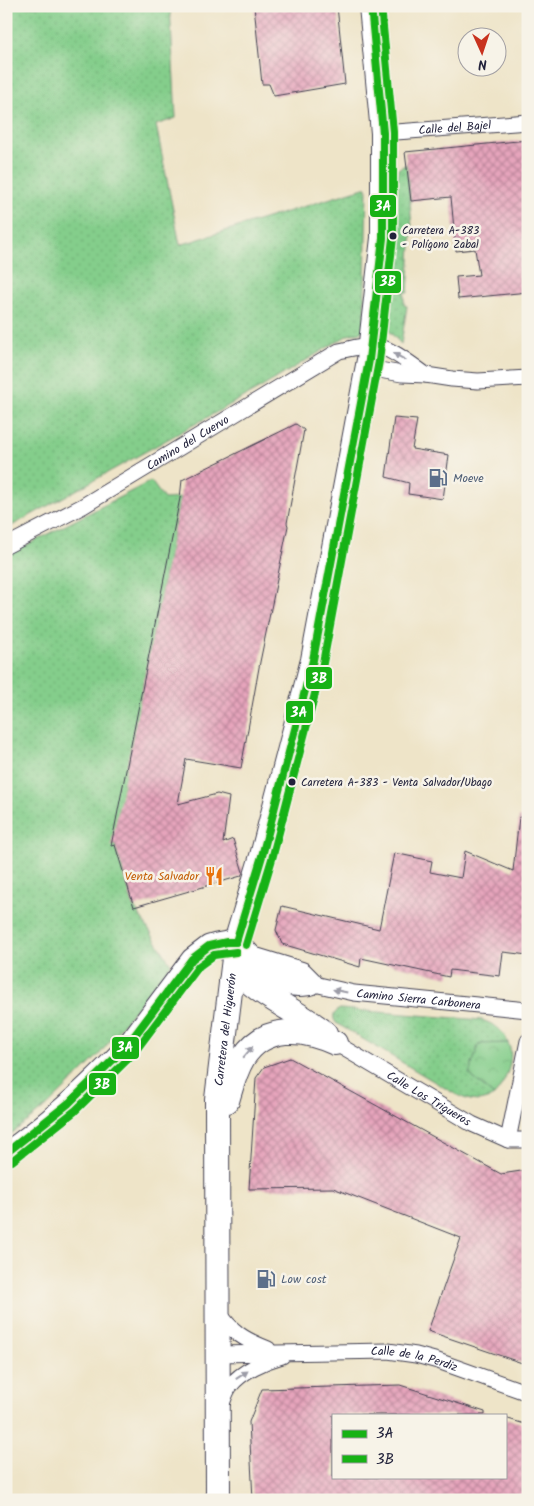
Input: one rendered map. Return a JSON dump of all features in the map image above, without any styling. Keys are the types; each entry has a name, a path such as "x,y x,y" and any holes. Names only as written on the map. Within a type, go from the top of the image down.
{"main road":[{"name":"Carretera del Higuerón","path":"218,1500 216,1099 235,963 313,660 369,357 383,247 383,133 371,6"},
{"path":"6,1153 66,1106 126,1047 192,959 209,946 227,942 235,963 251,984 316,1026 335,1043"},
{"path":"235,963 252,958 301,974 315,985"},
{"path":"296,1012 291,998 294,990 315,985"},
{"path":"217,1165 226,1105 235,1075 250,1049 266,1037 294,1031 316,1034 335,1043"}],"street":[{"name":"Calle del Bajel","path":"383,133 528,122"},
{"path":"426,375 380,347 369,357 402,374 478,381 528,378"},
{"name":"Camino del Cuervo","path":"6,546 83,506 338,351 369,357"},
{"name":"Camino Sierra Carbonera","path":"315,985 354,994 528,1010"},
{"path":"508,1140 528,1041"},
{"name":"Calle Los Trigueros","path":"335,1043 472,1124 508,1140 528,1140"},
{"name":"Calle de la Perdiz","path":"217,1310 243,1339 276,1352"},
{"name":"Calle de la Perdiz","path":"217,1354 388,1351 416,1355 528,1393"},
{"name":"Calle de la Perdiz","path":"217,1415 228,1387 236,1379 260,1364 295,1352"}],"green space":[{"path":"6,6 170,6 176,118 156,125 180,245 367,187 364,331 348,335 262,387 6,529"},
{"path":"407,164 412,228 408,292 404,292 404,305 407,306 401,344 388,330 396,244 399,244 399,226 396,226 398,169"},
{"path":"151,481 164,499 180,498 112,845 115,845 134,907 171,964 98,1056 48,1105 6,1138 6,556"},
{"path":"340,1009 482,1020 495,1026 504,1034 508,1043 479,1044 469,1074 494,1096 474,1101 455,1094 336,1023 334,1015"},
{"path":"508,1043 511,1056 508,1071 502,1085 494,1096 469,1074 479,1044"}],"building":[{"path":"254,6 337,6 345,84 274,96 269,84 262,84"},
{"path":"528,140 528,292 458,299 456,277 479,275 475,249 456,251 451,197 411,201 405,152"},
{"path":"394,418 417,420 412,449 449,455 443,499 408,494 409,483 386,477"},
{"path":"296,424 304,430 288,526 260,662 241,768 186,759 178,804 217,794 229,797 223,843 233,839 243,872 241,876 134,907 115,845 111,846 182,480"},
{"path":"519,817 528,818 528,955 503,952 500,976 450,970 449,977 361,958 360,967 282,944 276,930 282,906 379,929 394,853 432,861 430,872 461,878 465,851 513,871"},
{"path":"290,1058 501,1174 528,1170 528,1365 428,1331 461,1238 333,1188 249,1189 256,1078 264,1067"},
{"path":"400,1385 485,1412 485,1414 332,1414 332,1478 506,1478 506,1418 528,1425 528,1500 253,1500 249,1422 262,1389"}],"transit line":[{"name":"3A","path":"236,942 262,856 313,660 369,360 383,238 383,133 371,6"},
{"name":"3B","path":"246,945 272,859 323,663 379,361 393,238 393,132 381,6"},
{"name":"3A","path":"6,1153 69,1103 126,1047 192,959 209,946 236,942"},
{"name":"3B","path":"12,1161 75,1111 133,1054 199,966 214,955 236,952"}],"place":[{"name":"Carretera A-383 - Polígono Zabal","path":"393,236"},
{"name":"Moeve","path":"438,478"},
{"name":"Carretera A-383 - Venta Salvador/Ubago","path":"292,782"},
{"name":"Venta Salvador","path":"214,876"},
{"name":"Low cost","path":"266,1279"}]}
